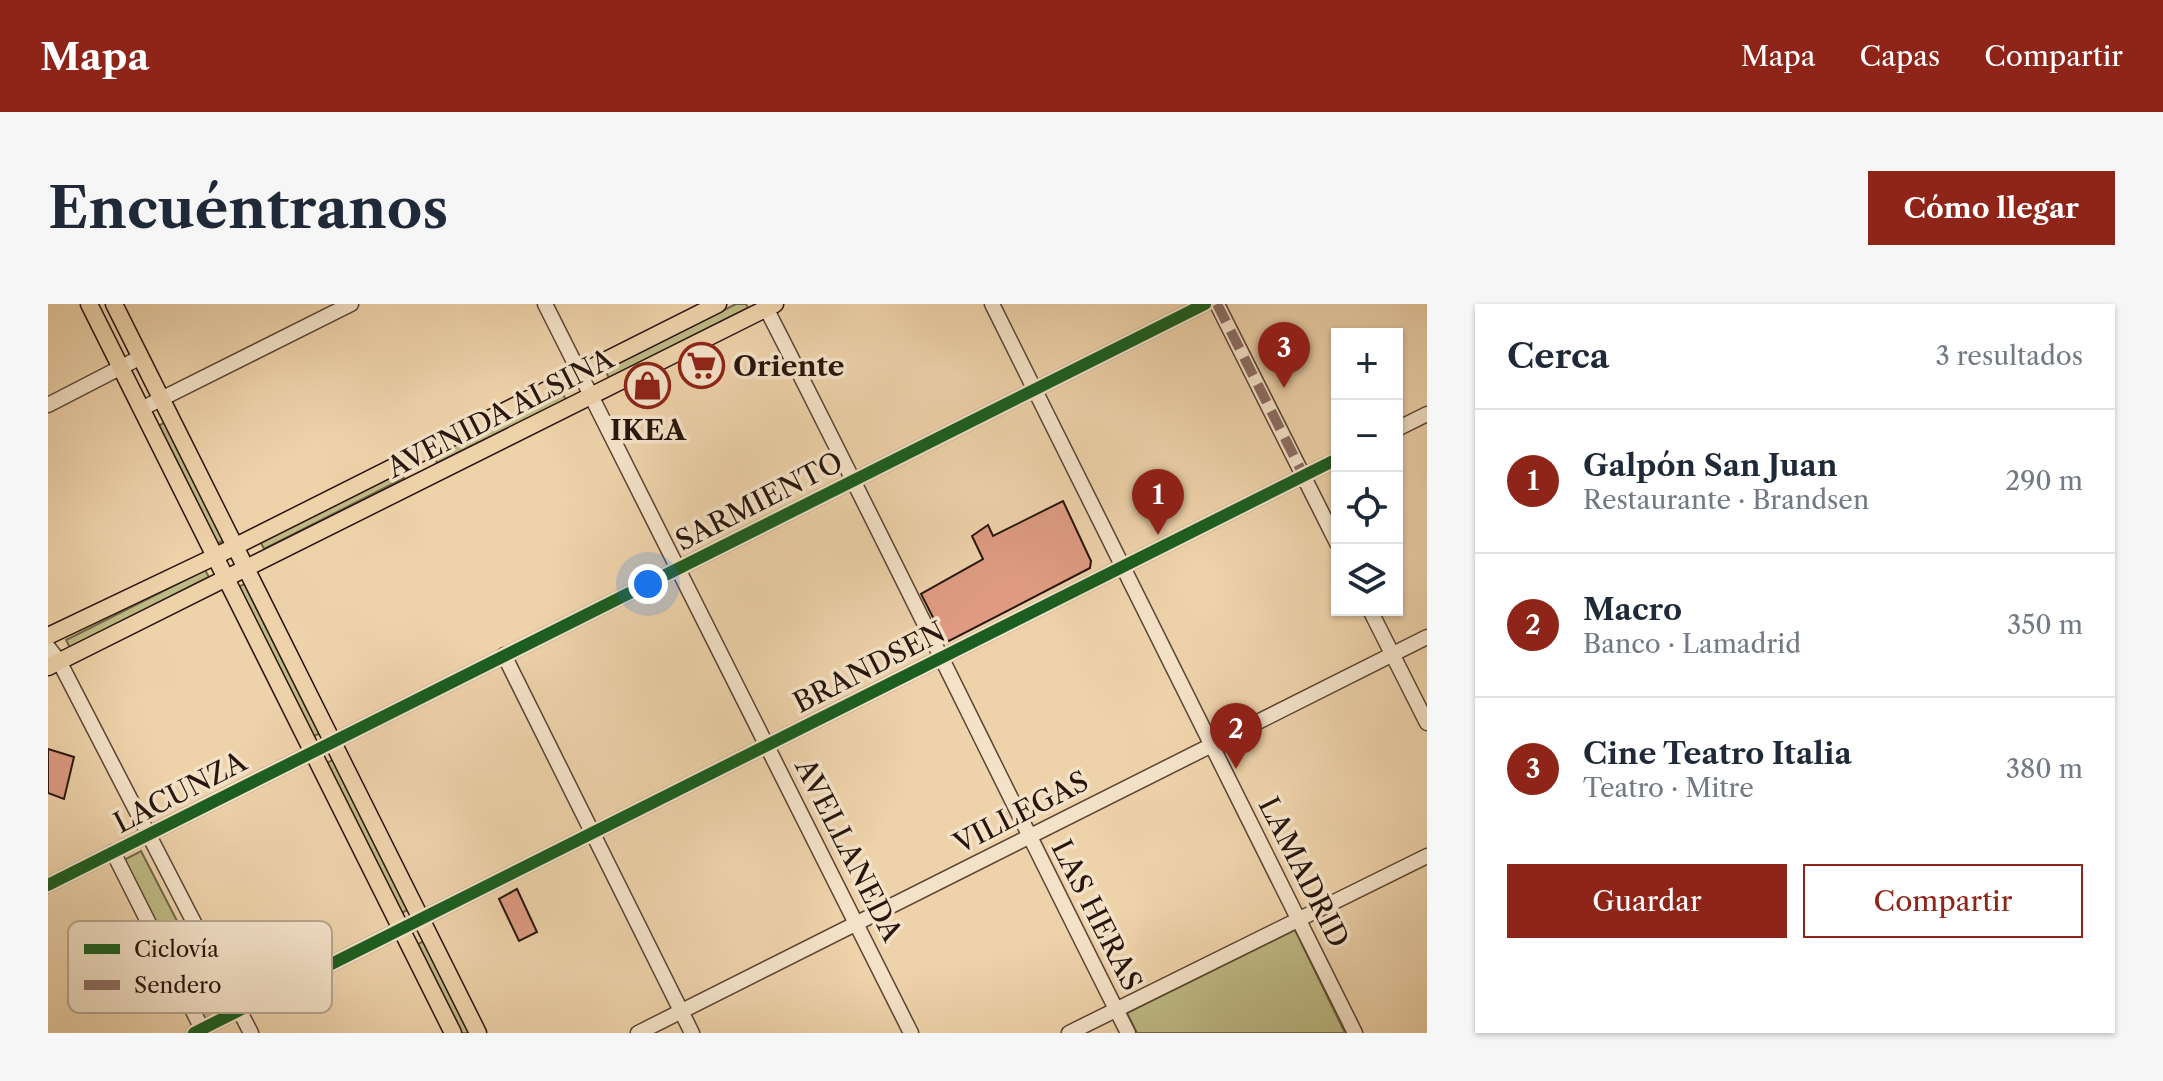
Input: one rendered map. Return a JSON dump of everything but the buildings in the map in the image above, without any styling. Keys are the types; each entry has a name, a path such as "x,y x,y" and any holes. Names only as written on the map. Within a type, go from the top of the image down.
{"main road":[{"path":"89,304 453,1033"},
{"path":"114,304 478,1033"},
{"name":"AVENIDA ALSINA","path":"48,636 214,557 718,304"},
{"name":"AVENIDA ALSINA","path":"53,664 769,305"},
{"path":"414,456 426,479"}],"street":[{"path":"141,409 351,304"},
{"name":"AVELLANEDA","path":"545,304 911,1033"},
{"name":"LAMADRID","path":"992,304 1355,1033"},
{"name":"SARMIENTO","path":"334,741 1205,304"},
{"path":"1217,304 1331,531"},
{"name":"LAS HERAS","path":"769,305 1028,837 1128,1033"},
{"path":"48,405 141,357"},
{"path":"1403,426 1427,414"},
{"name":"BRANDSEN","path":"332,964 1331,462"},
{"path":"1373,616 1427,723"},
{"name":"VILLEGAS","path":"638,1033 1427,637"},
{"path":"48,647 53,664 192,921"},
{"path":"504,655 692,1033"},
{"name":"LACUNZA","path":"48,885 334,741"},
{"path":"113,852 146,921"},
{"path":"1069,1033 1427,856"},
{"name":"BRANDSEN","path":"198,1031 233,1013"},
{"path":"241,1013 251,1033"}],"shaded area":[{"path":"736,304 746,304 748,308 609,378 605,370"},
{"path":"562,392 566,400 437,463 433,455"},
{"path":"167,421 226,539 215,545 157,427"},
{"path":"400,470 404,478 264,549 260,541"},
{"path":"205,570 209,577 70,648 66,640"},
{"path":"249,582 323,732 312,737 238,587"},
{"path":"336,758 411,908 400,914 325,764"},
{"path":"141,851 177,921 153,921 122,861"},
{"path":"1295,930 1345,1033 1137,1033 1127,1013"},
{"path":"428,939 475,1033 460,1033 416,945"},
{"path":"200,1013 217,1013 204,1020"}],"marked path":[{"path":"1217,304 1304,476"}],"cycle path":[{"path":"48,885 1205,304"},
{"path":"332,964 1331,462"},
{"path":"194,1033 234,1013"}],"place":[{"name":"Oriente","path":"702,366"},
{"name":"IKEA","path":"648,386"},
{"name":"Cine Teatro Italia","path":"1284,388"},
{"name":"Galpón San Juan","path":"1158,535"},
{"name":"Macro","path":"1236,769"}]}
